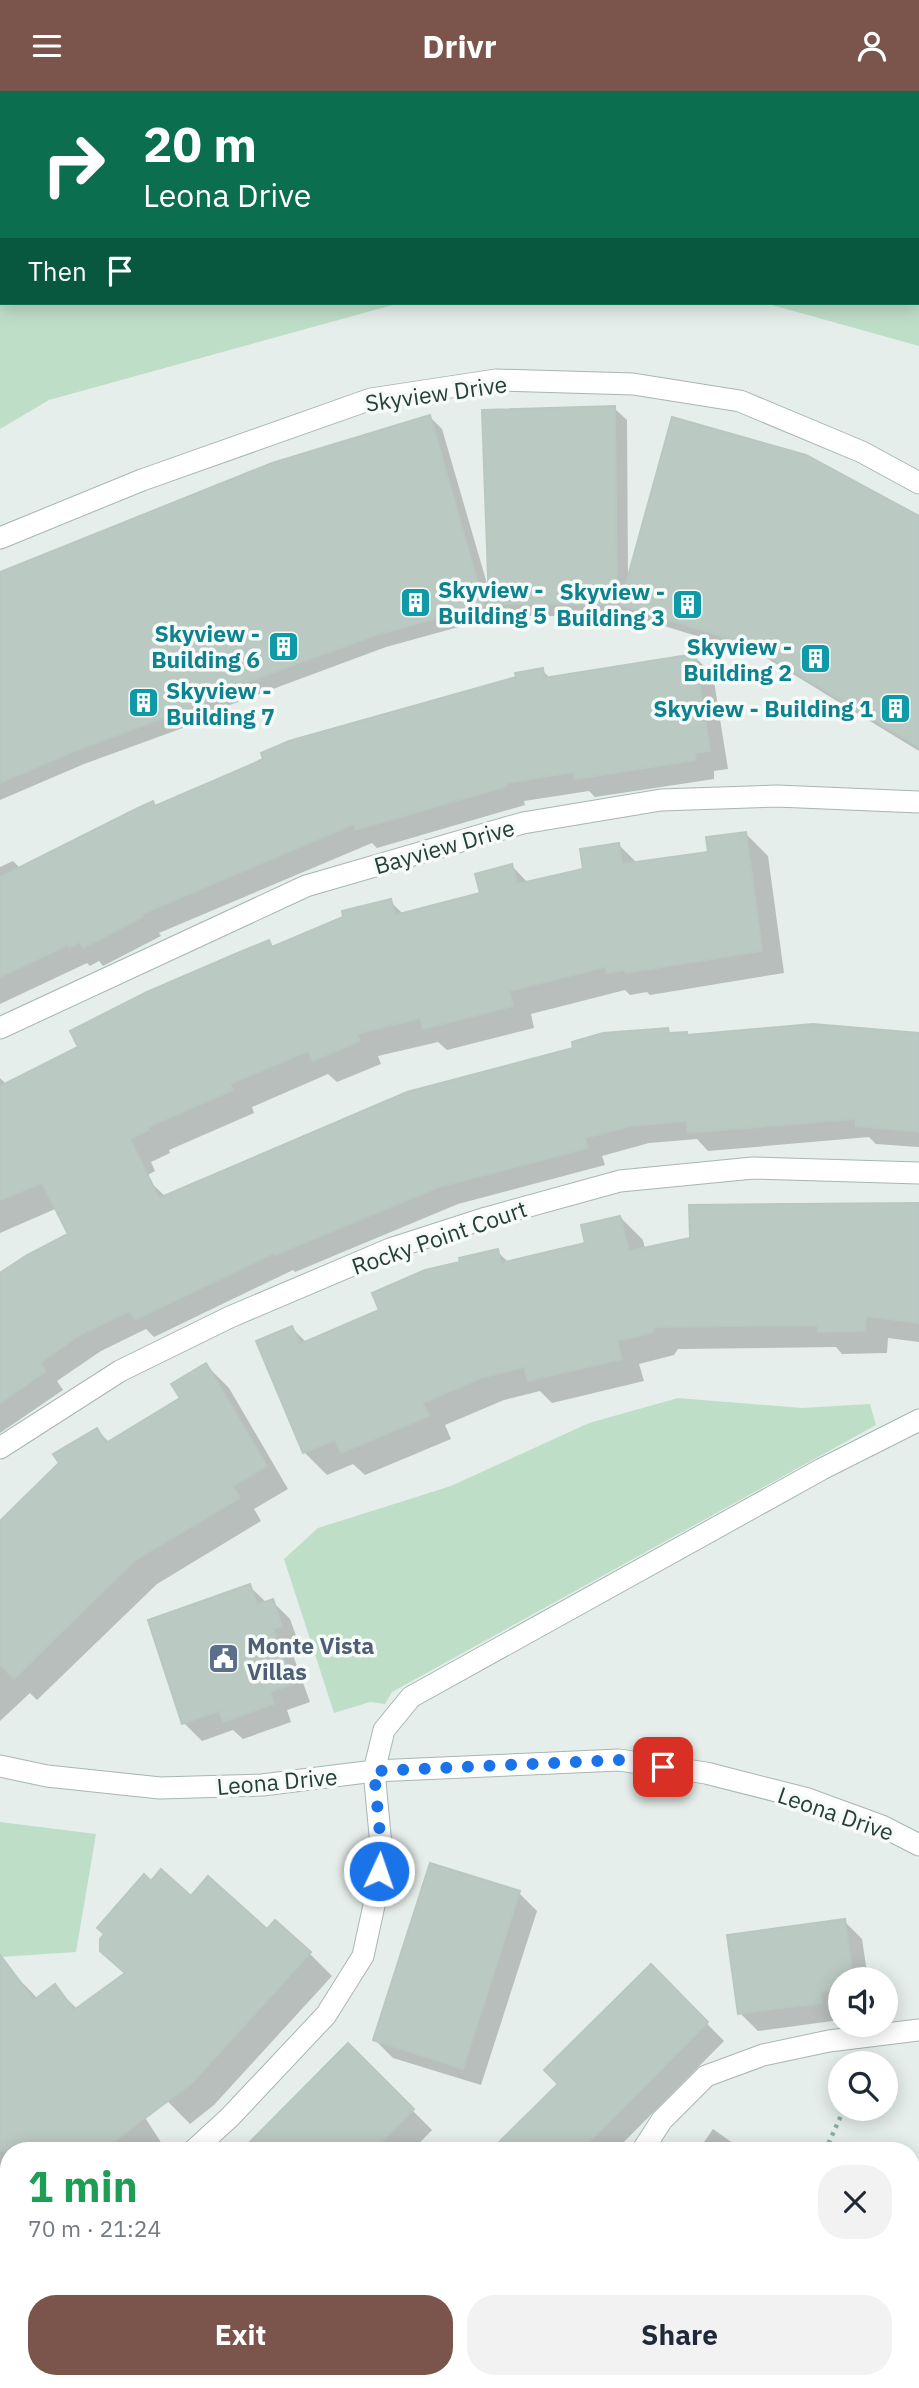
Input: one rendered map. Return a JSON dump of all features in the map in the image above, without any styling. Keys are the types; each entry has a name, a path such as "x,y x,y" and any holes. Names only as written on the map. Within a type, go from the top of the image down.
{"street":[{"name":"Skyview Drive","path":"0,538 142,480 370,399 496,380 633,384 740,401 862,452 919,483"},
{"name":"Bayview Drive","path":"0,1028 306,886 523,823 661,800 777,796 919,803"},
{"name":"Rocky Point Court","path":"0,1448 120,1371 230,1317 390,1249 486,1218 634,1180 753,1168 919,1173"},
{"path":"202,2142 230,2117 326,2015 363,1957 376,1896 381,1845 374,1771 384,1730 411,1697 822,1468 919,1420"},
{"name":"Leona Drive","path":"0,1766 47,1776 160,1788 262,1785 374,1771 619,1760 706,1773 808,1799 882,1826 919,1845"},
{"path":"648,2142 662,2120 706,2077 763,2055 816,2044 919,2030"}],"path":[{"path":"829,2142 839,2121"}],"green space":[{"path":"0,305 393,305 49,400 0,429"},
{"path":"772,305 919,305 919,346"},
{"path":"678,1398 802,1408 870,1404 876,1425 392,1692 385,1704 370,1702 334,1713 284,1559 318,1528 451,1486 589,1423"},
{"path":"0,1822 96,1834 76,1952 0,1957"}],"building":[{"path":"615,406 617,604 489,604 482,410"},
{"path":"430,415 484,605 373,636 211,695 212,700 72,752 0,783 0,572 272,463"},
{"path":"672,417 806,455 919,516 919,747 750,645 620,605"},
{"path":"695,654 710,751 695,753 696,760 575,779 574,772 506,783 507,786 356,830 354,824 142,914 143,917 83,948 80,942 69,948 68,945 0,977 0,877 153,801 155,806 248,766 263,759 261,753 289,741 516,677 515,673 543,668 544,678"},
{"path":"746,832 762,951 626,973 625,970 606,973 605,967 509,991 513,1006 423,1029 420,1018 357,1034 360,1041 313,1061 308,1051 230,1084 233,1090 148,1127 149,1130 130,1139 159,1198 407,1092 573,1048 572,1042 603,1033 668,1028 669,1033 687,1032 687,1035 813,1024 919,1033 919,1132 856,1126 856,1119 688,1133 687,1121 630,1126 585,1138 588,1148 439,1187 275,1255 274,1253 135,1320 130,1311 83,1333 40,1363 46,1371 0,1403 0,1273 27,1255 68,1234 42,1183 0,1200 0,1086 78,1047 70,1031 147,992 233,955 269,940 272,947 343,917 342,911 391,899 395,915 480,893 475,874 512,864 517,884 583,869 580,849 619,843 622,864 708,852 706,837"},
{"path":"919,1203 919,1323 866,1316 865,1331 818,1332 817,1325 655,1327 651,1333 617,1341 622,1359 528,1381 524,1367 481,1378 423,1403 429,1416 341,1453 335,1440 303,1453 256,1341 292,1326 300,1344 379,1310 372,1293 425,1270 460,1262 459,1258 498,1249 501,1263 585,1243 581,1225 620,1216 629,1251 690,1238 689,1205"},
{"path":"206,1363 267,1466 233,1486 240,1498 134,1561 14,1679 0,1664 0,1521 59,1463 53,1454 97,1428 106,1443 180,1398 171,1384"},
{"path":"250,1584 257,1605 273,1599 282,1626 273,1629 293,1684 270,1692 274,1704 223,1722 219,1711 182,1724 148,1620"},
{"path":"430,1863 520,1891 463,2069 373,2040"},
{"path":"161,1869 191,1896 208,1876 267,1929 275,1920 311,1952 192,2083 113,2142 0,2142 0,1955 34,2000 55,1984 74,2010 125,1973 100,1951 100,1939 104,1934 97,1928 144,1874 151,1881"},
{"path":"845,1919 851,1967 828,1967 828,1991 820,1992 822,2003 738,2014 727,1935"},
{"path":"651,1964 708,2022 589,2142 499,2142 558,2084 544,2070"},
{"path":"348,2043 414,2109 382,2142 250,2142"}],"place":[{"name":"Skyview - Building 5","path":"415,602"},
{"name":"Skyview - Building 3","path":"688,604"},
{"name":"Skyview - Building 6","path":"283,646"},
{"name":"Skyview - Building 2","path":"815,659"},
{"name":"Skyview - Building 7","path":"143,703"},
{"name":"Skyview - Building 1","path":"896,708"},
{"name":"Monte Vista Villas","path":"224,1658"}],"route":[{"path":"379,1871 381,1845 374,1771 619,1760 663,1767"}]}
